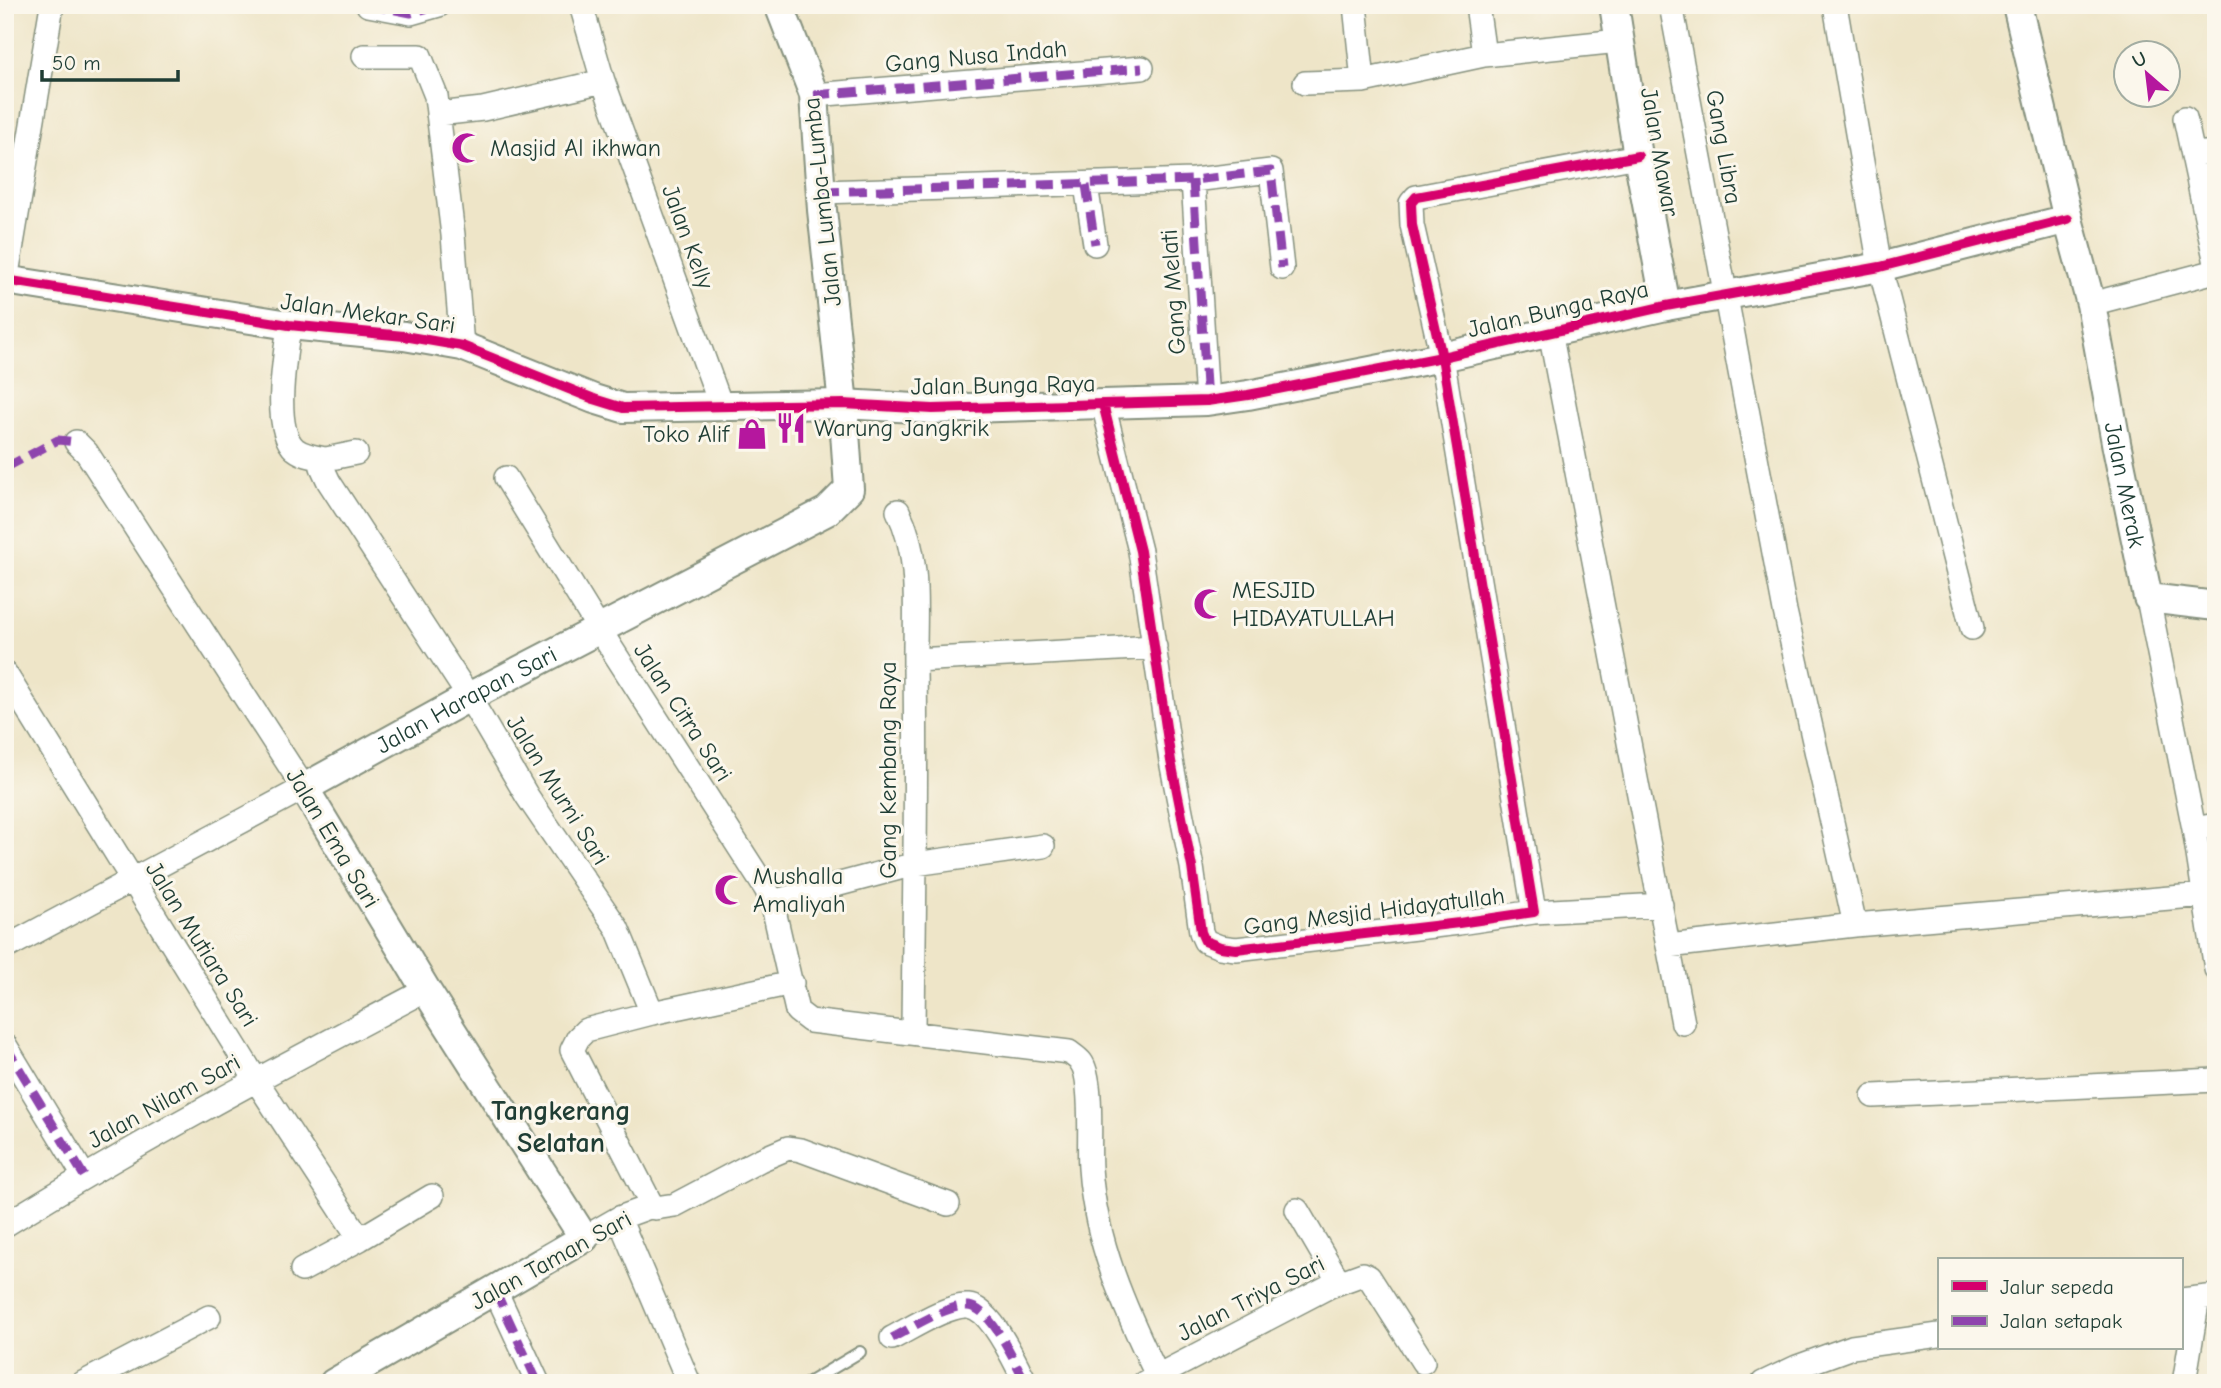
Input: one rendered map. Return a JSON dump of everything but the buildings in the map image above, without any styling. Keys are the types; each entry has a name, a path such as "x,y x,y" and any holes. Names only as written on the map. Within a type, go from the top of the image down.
{"street":[{"path":"5,280 52,5"},
{"path":"368,5 411,13 439,5"},
{"name":"Jalan Kelly","path":"581,5 603,81 721,406"},
{"name":"Jalan Lumba-Lumba","path":"779,5 814,96 844,404"},
{"path":"1355,5 1363,81"},
{"path":"1477,5 1484,55"},
{"name":"Jalan Mawar","path":"1614,5 1666,306"},
{"name":"Gang Libra","path":"1671,5 1785,611 1855,925"},
{"path":"1835,5 1880,267 1972,628"},
{"name":"Jalan Merak","path":"2017,5 2091,304 2148,598 2205,827 2205,895 2213,923 2216,969"},
{"path":"1305,83 1363,81 1484,55 1619,41"},
{"path":"364,56 420,56 436,96 453,235 462,346"},
{"name":"Gang Nusa Indah","path":"814,96 1142,68"},
{"path":"438,114 483,109 603,81"},
{"path":"2185,118 2205,153 2216,263"},
{"name":"Gang Mesjid Hidayatullah","path":"1103,404 1140,551 1171,761 1192,867 1200,932 1205,941 1236,949 1534,912 1441,357 1412,225 1411,203 1413,200 1638,156"},
{"path":"822,192 1086,185 1193,180 1271,172 1282,268"},
{"name":"Gang Melati","path":"1193,180 1207,401"},
{"path":"1086,185 1095,244"},
{"name":"Jalan Bunga Raya","path":"844,404 933,409 1207,401 1248,395 1441,357 1666,306 1880,267 2068,219"},
{"path":"2091,304 2216,271"},
{"name":"Jalan Mekar Sari","path":"5,280 289,324 404,336 462,346 594,399 624,408 844,404"},
{"path":"289,324 280,409 292,446 303,454 326,459 356,453"},
{"path":"1550,332 1683,1023"},
{"name":"Jalan Harapan Sari","path":"5,948 469,697 827,511 849,489 844,404"},
{"name":"Jalan Ema Sari","path":"76,442 88,453 304,788 426,990 584,1238"},
{"name":"Jalan Murni Sari","path":"326,459 322,467 329,482 469,697 527,796 617,928 652,1013"},
{"name":"Jalan Citra Sari","path":"506,478 772,902 797,1011 810,1021 913,1032"},
{"name":"Gang Kembang Raya","path":"898,511 908,531 914,562 913,1032"},
{"path":"2148,598 2216,606"},
{"path":"915,660 1155,647"},
{"name":"Jalan Mutiara Sari","path":"5,673 256,1080 360,1239"},
{"path":"772,902 915,864 1043,846"},
{"path":"1668,946 1855,925 2205,895"},
{"path":"1534,912 1661,905"},
{"path":"652,1013 792,983"},
{"name":"Jalan Nilam Sari","path":"5,1225 84,1176 256,1080 426,990"},
{"name":"Jalan Taman Sari","path":"341,1381 619,1218 653,1206 572,1050 586,1030 652,1013"},
{"path":"913,1032 1069,1052 1082,1063 1088,1079 1090,1170 1103,1242 1151,1379"},
{"path":"5,1045 84,1176"},
{"path":"1873,1096 2216,1080"},
{"path":"653,1206 664,1208 676,1205 788,1148 801,1150 948,1204"},
{"path":"302,1270 432,1196"},
{"path":"1297,1210 1339,1282"},
{"path":"619,1218 689,1383"},
{"name":"Jalan Triya Sari","path":"1151,1379 1339,1282 1363,1274 1369,1276 1423,1362"},
{"path":"495,1290 538,1383"},
{"path":"2184,1383 2198,1298"},
{"path":"892,1338 951,1309 969,1306 989,1317 1026,1383"},
{"path":"83,1383 209,1317"},
{"path":"1763,1383 1852,1347 1938,1335"}],"lane":[{"path":"808,1383 860,1352"}],"marked path":[{"path":"368,5 411,13 439,5"},
{"path":"814,95 1142,68"},
{"path":"822,192 1193,180 1271,171 1282,268"},
{"path":"1193,180 1207,401"},
{"path":"1086,185 1095,244"},
{"path":"5,468 58,440 76,442"},
{"path":"5,1045 84,1176"},
{"path":"495,1290 538,1383"},
{"path":"892,1338 950,1309 960,1306 977,1309 994,1326 1026,1383"},
{"path":"344,1378 346,1383"}],"cycle path":[{"path":"1103,404 1140,551 1171,761 1192,867 1201,932 1205,941 1236,949 1534,912 1442,357 1412,225 1411,203 1416,197 1638,156"},
{"path":"5,280 289,325 404,336 462,346 623,408 843,404 933,409 1207,401 1442,357 1666,306 1880,267 2068,219"}],"place":[{"name":"Masjid Al ikhwan","path":"467,148"},
{"name":"Warung Jangkrik","path":"791,428"},
{"name":"Toko Alif","path":"752,434"},
{"name":"MESJID HIDAYATULLAH","path":"1209,604"},
{"name":"Mushalla Amaliyah","path":"730,890"}],"district":[{"name":"Tangkerang Selatan","path":"561,1127"}]}
